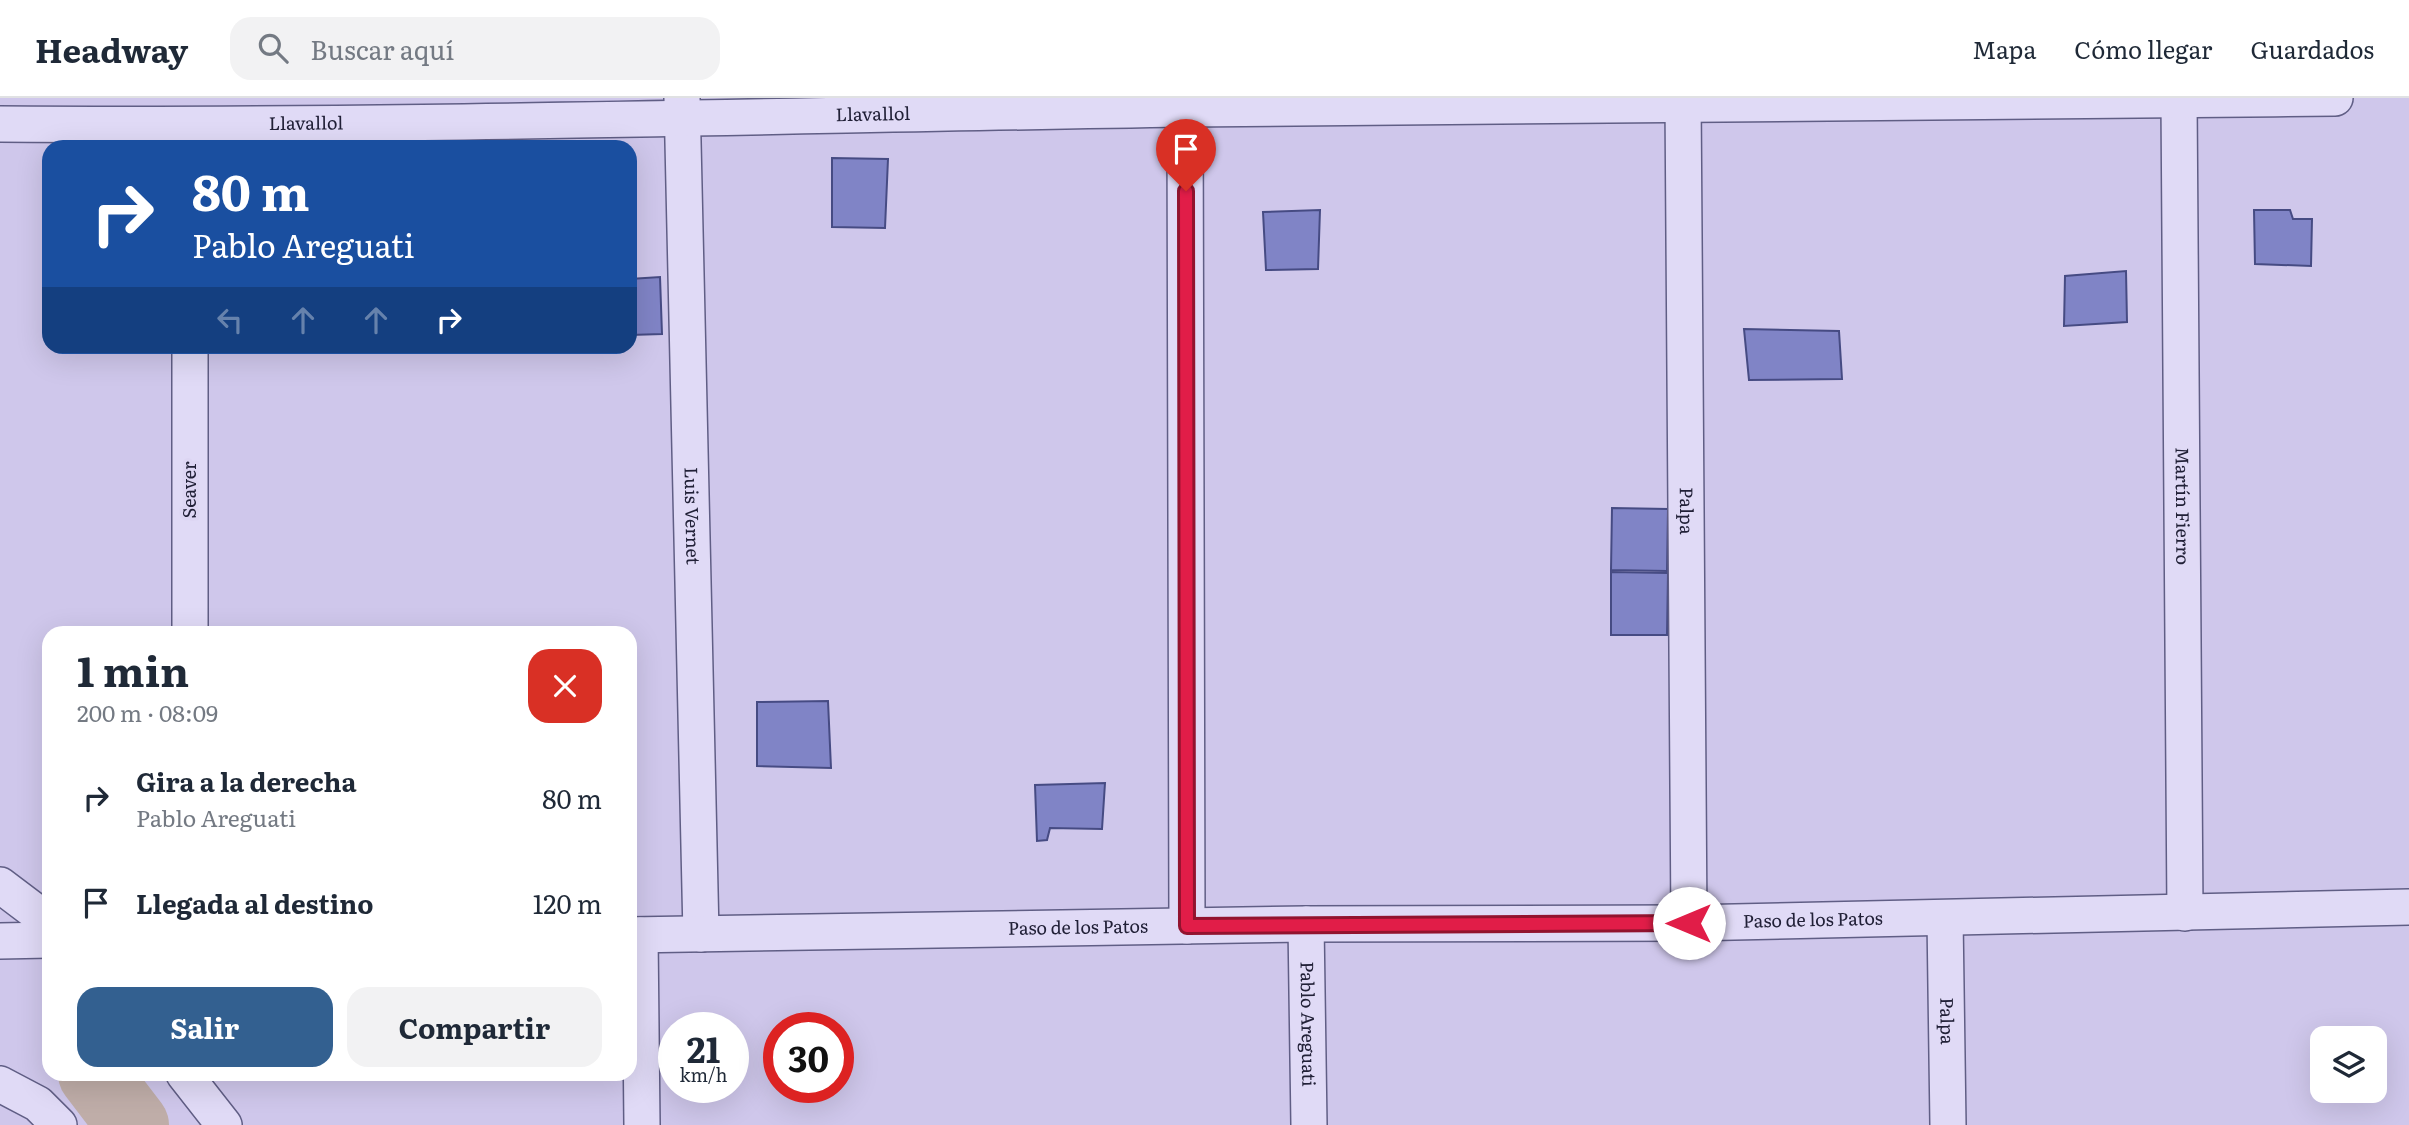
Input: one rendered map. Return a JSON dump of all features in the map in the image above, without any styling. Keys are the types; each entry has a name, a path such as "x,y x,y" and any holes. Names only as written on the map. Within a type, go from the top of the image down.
{"street":[{"name":"Llavallol","path":"0,124 191,136 682,109 1185,109 1683,101 2335,98"},
{"name":"Martín Fierro","path":"2179,100 2185,913"},
{"name":"Palpa","path":"1683,101 1689,923"},
{"name":"Luis Vernet","path":"682,109 701,934"},
{"path":"1185,109 1187,926"},
{"name":"Seaver","path":"190,626 191,354"},
{"path":"0,885 42,917"},
{"name":"Paso de los Patos","path":"637,935 1306,924 1689,923 2409,907"},
{"name":"Palpa","path":"1945,918 1948,1125"},
{"name":"Pablo Areguati","path":"1306,924 1309,1125"},
{"path":"0,941 42,940"},
{"path":"637,989 642,1125"},
{"path":"189,1081 224,1125"},
{"path":"0,1084 38,1104 59,1125"}],"building":[{"path":"832,158 888,159 885,228 832,227"},
{"path":"1320,210 1318,269 1266,270 1263,212"},
{"path":"2254,210 2290,210 2293,219 2312,219 2311,266 2255,264"},
{"path":"2126,271 2127,322 2064,326 2065,276"},
{"path":"660,277 662,334 637,335 637,279"},
{"path":"1744,329 1839,331 1842,379 1749,380"},
{"path":"1612,508 1668,509 1667,571 1611,570"},
{"path":"1611,572 1668,573 1667,635 1611,635"},
{"path":"828,701 831,768 757,766 757,702"},
{"path":"1105,783 1102,829 1050,828 1047,840 1037,841 1035,785"}],"waterway":[{"path":"99,1081 133,1125"}],"route":[{"path":"1186,191 1187,926 1689,923"}]}
